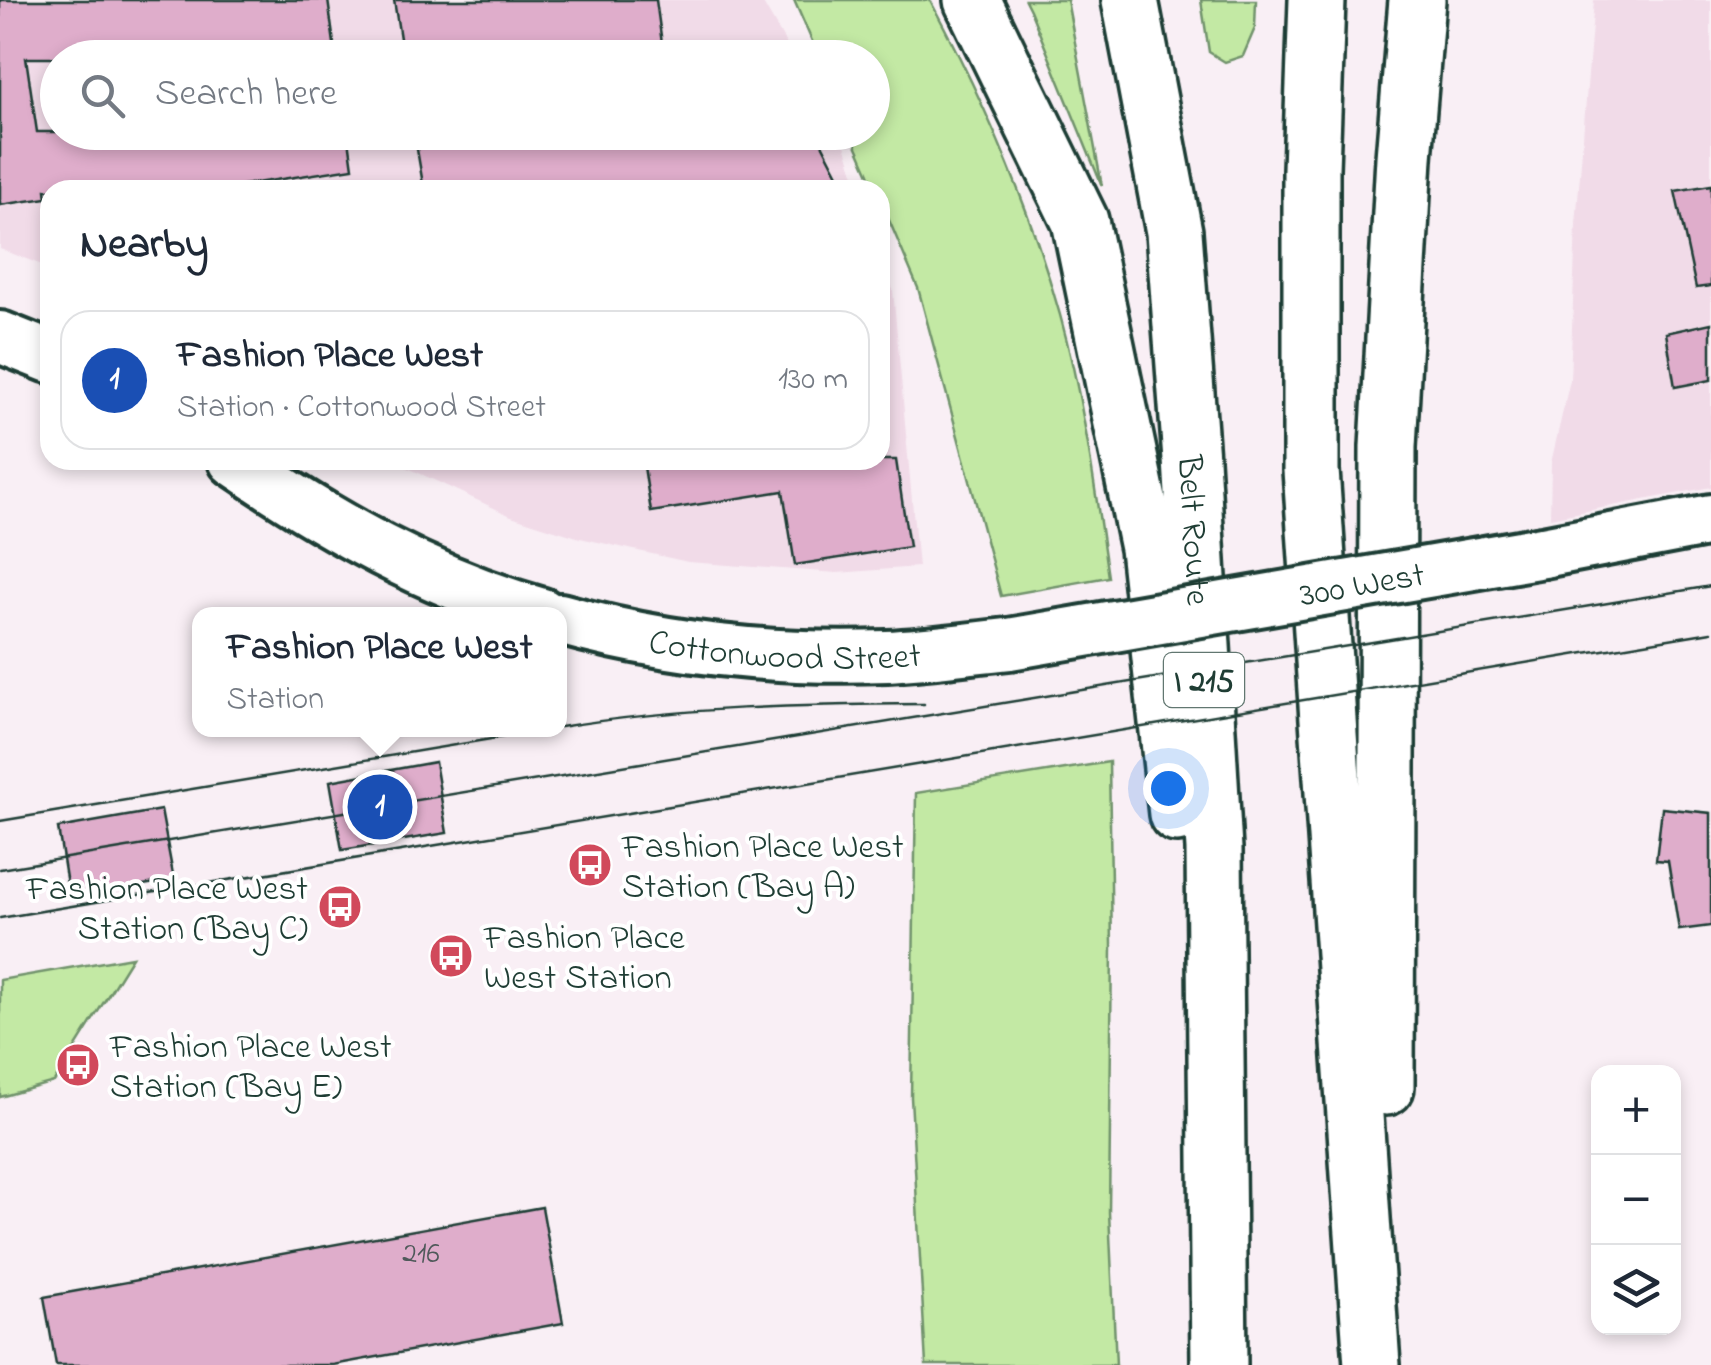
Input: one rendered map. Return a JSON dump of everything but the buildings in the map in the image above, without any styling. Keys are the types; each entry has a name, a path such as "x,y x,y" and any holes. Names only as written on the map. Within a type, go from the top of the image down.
{"highway":[{"path":"972,0 1080,221 1148,548 1218,1206"},
{"name":"Belt Route","path":"1130,0 1174,232 1190,440 1214,850 1219,1365"},
{"path":"1317,0 1311,170 1312,470 1372,1365"},
{"path":"1386,1365 1388,447 1404,158 1418,0"}],"street":[{"path":"0,336 40,353"},
{"path":"250,470 389,555 478,596 517,607"},
{"name":"300 West","path":"1010,644 1711,520"},
{"name":"Cottonwood Street","path":"567,622 614,634 726,651 807,656 890,656 1010,644"}],"shaded area":[{"path":"0,0 761,0 784,40 40,40 40,150 847,150 857,180 40,180 40,264 0,249"},
{"path":"1594,0 1711,0 1711,487 1550,518 1551,463 1570,380 1576,224"},
{"path":"890,281 918,567 837,573 688,562 580,538 511,516 412,470 890,470"}],"green space":[{"path":"794,0 930,0 1004,154 1048,275 1082,413 1108,577 1001,596 918,288 890,222 890,180 872,180 858,150 890,150 890,40 812,40"},
{"path":"1025,0 1067,0 1102,186 1030,10"},
{"path":"1201,0 1256,0 1255,28 1243,56 1225,62 1209,52"},
{"path":"1109,762 1109,1212 1116,1365 926,1365 911,1097 916,793"},
{"path":"132,957 54,1082 0,1097 0,980"}],"tram line":[{"path":"0,869 1711,586"},
{"path":"0,918 1711,632"},
{"path":"567,726 696,711 924,704"},
{"path":"0,821 503,737"}],"place":[{"name":"Fashion Place West","path":"380,807"},
{"name":"Fashion Place West Station (Bay A)","path":"590,865"},
{"name":"Fashion Place West Station (Bay C)","path":"340,907"},
{"name":"Fashion Place West Station","path":"451,956"},
{"name":"Fashion Place West Station (Bay E)","path":"78,1065"}]}
